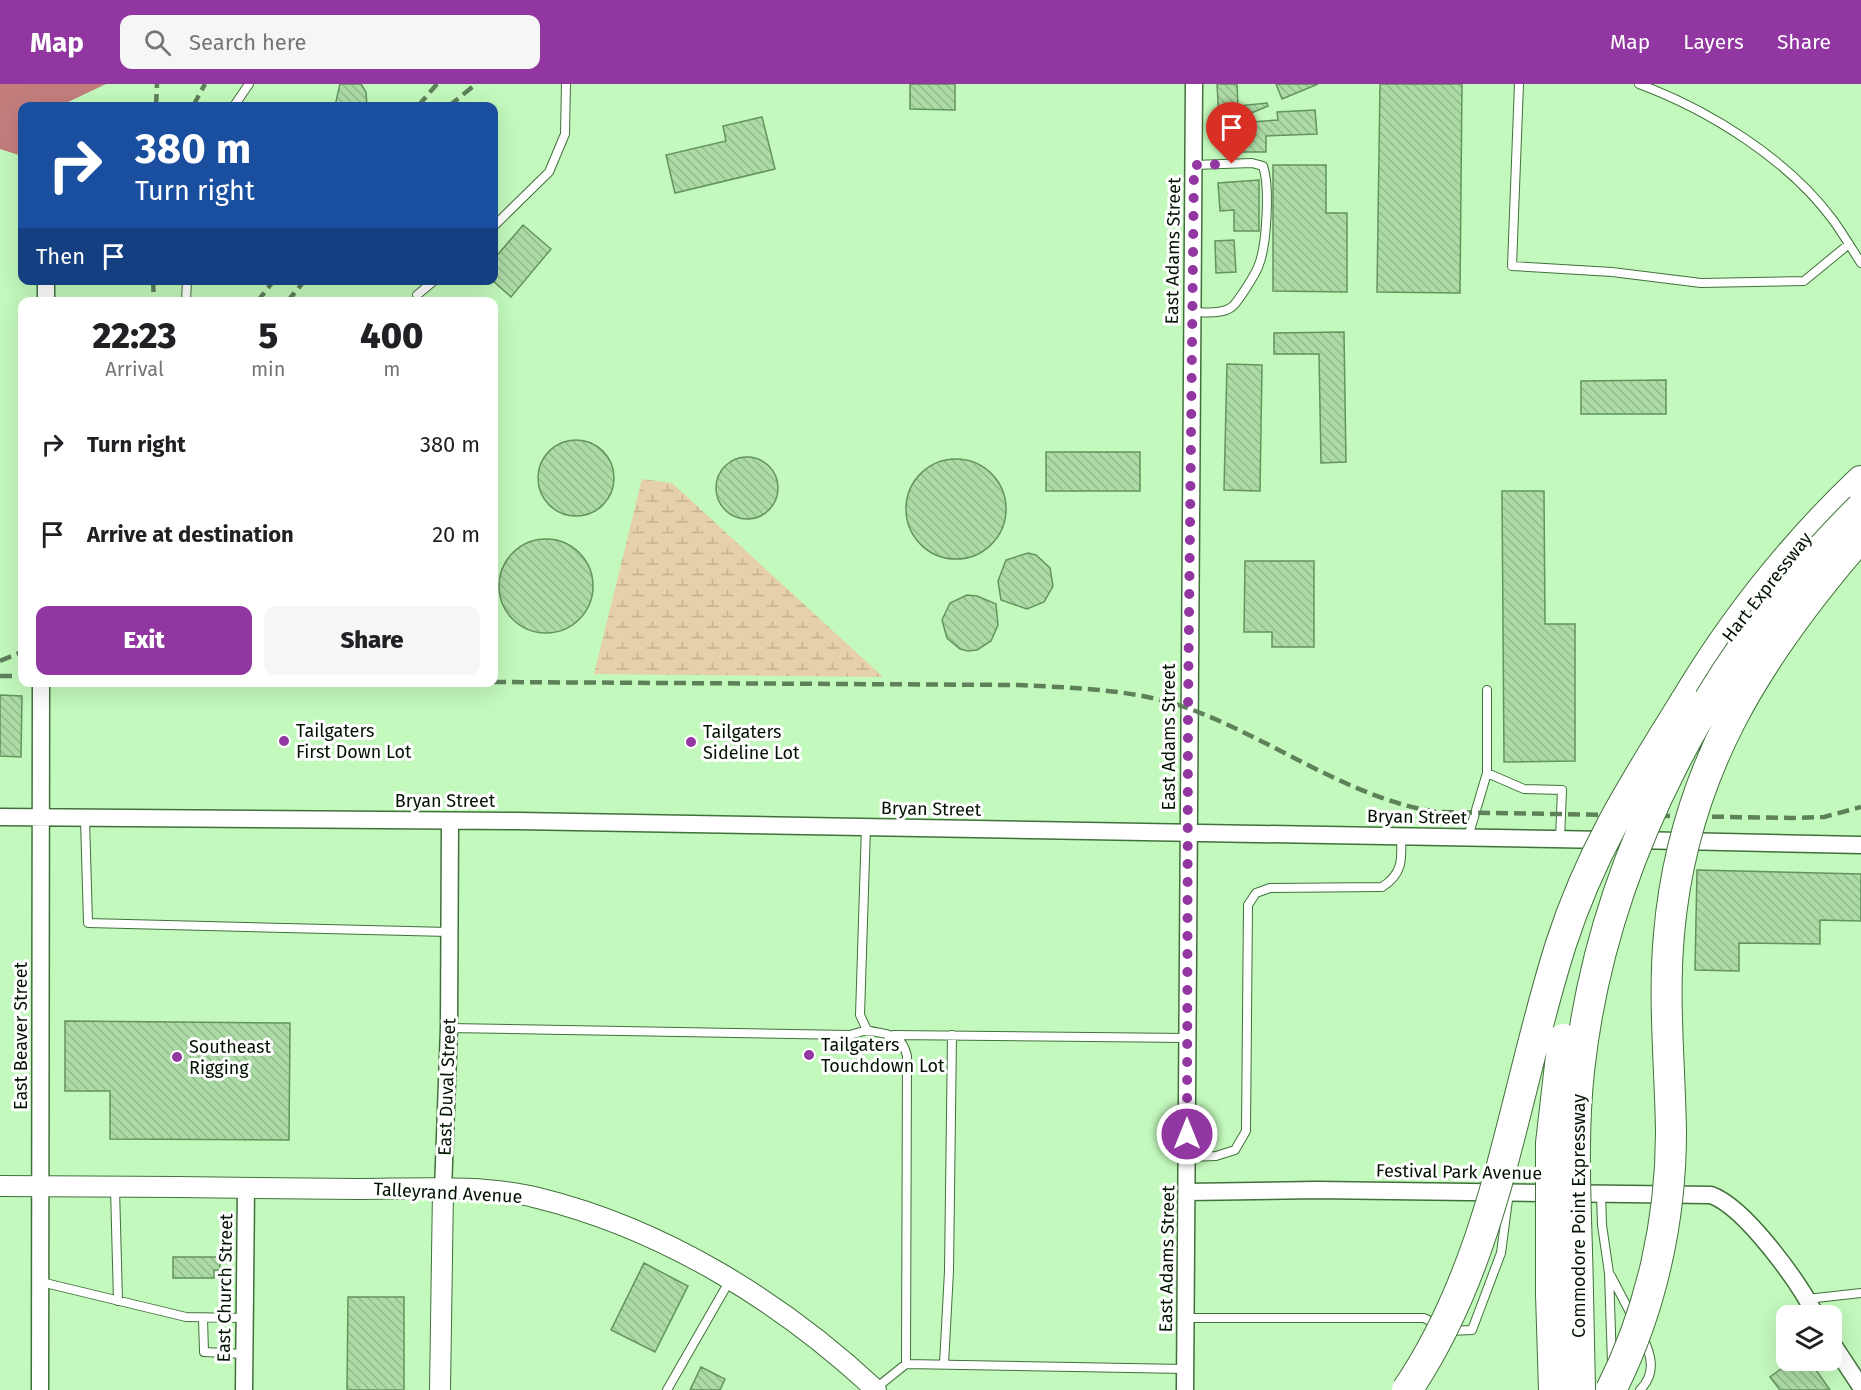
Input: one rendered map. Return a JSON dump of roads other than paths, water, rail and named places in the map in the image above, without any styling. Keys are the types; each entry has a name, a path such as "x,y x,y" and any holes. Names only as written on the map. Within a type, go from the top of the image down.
{"highway":[{"name":"Hart Expressway","path":"1685,702 1720,648 1775,573 1815,526 1861,481"},
{"name":"Commodore Point Expressway","path":"1554,1390 1565,1294 1580,1060 1599,965 1632,860 1672,770 1725,676 1789,587 1861,508"},
{"path":"1612,1390 1639,1322 1654,1273 1664,1221 1671,1151 1666,991 1668,948 1676,880 1690,821 1717,747 1749,684 1783,633 1861,536"},
{"path":"1407,1390 1442,1330 1470,1267 1495,1194 1554,966 1578,897 1611,822 1685,702"},
{"name":"Commodore Point Expressway","path":"1580,1390 1565,1294 1551,1143 1557,1083 1572,992 1593,912 1617,844 1641,787 1685,702"},
{"path":"1391,1390 1438,1324 1470,1267"}],"street":[{"name":"East Adams Street","path":"1185,1390 1194,84"},
{"name":"East Beaver Street","path":"40,1390 41,687"},
{"name":"Bryan Street","path":"0,817 866,827 1861,845"},
{"name":"East Duval Street","path":"440,1390 443,1190 449,1028 450,821"},
{"name":"Talleyrand Avenue","path":"0,1186 443,1190 536,1197 594,1214 643,1234 730,1280 790,1319 876,1389"},
{"name":"East Church Street","path":"244,1390 246,1187"},
{"name":"Festival Park Avenue","path":"1187,1192 1699,1194 1722,1199 1739,1212 1810,1305"},
{"path":"1842,1358 1861,1387"}],"lane":[{"path":"237,102 249,84"},
{"path":"498,222 549,172 565,134 566,84"},
{"path":"1519,84 1512,266 1612,272 1701,283 1804,281 1849,244"},
{"path":"1639,84 1683,102 1717,120 1764,153 1815,199 1861,263"},
{"path":"1192,312 1221,311 1232,306 1258,267 1264,242 1267,177 1263,166 1252,163 1194,165"},
{"path":"417,295 429,285"},
{"path":"1468,837 1487,773 1487,690"},
{"path":"1487,773 1524,789 1562,790 1560,839"},
{"path":"85,819 88,923 449,932"},
{"path":"866,827 860,1015 867,1030"},
{"path":"1187,1157 1216,1156 1235,1150 1246,1131 1248,905 1256,893 1270,888 1382,887 1393,880 1399,871 1402,861 1401,836"},
{"path":"449,1028 850,1035 867,1030 894,1035 1188,1038"},
{"path":"894,1035 904,1044 908,1056 906,1365"},
{"path":"944,1364 949,1271 952,1035"},
{"path":"115,1187 118,1301"},
{"path":"1185,1318 1424,1318 1449,1330 1472,1330 1501,1253 1509,1192"},
{"path":"1601,1192 1602,1226 1609,1273 1612,1390"},
{"path":"1609,1273 1651,1356 1648,1378 1640,1390"},
{"path":"667,1390 730,1280"},
{"path":"41,1281 186,1317 244,1318"},
{"path":"1807,1299 1861,1293"},
{"path":"203,1318 204,1352 244,1354"},
{"path":"876,1389 906,1365 1185,1369"}],"railway":[{"path":"156,102 157,84"},
{"path":"195,102 205,84"},
{"path":"421,102 437,84"},
{"path":"454,102 476,84"},
{"path":"153,285 154,297"},
{"path":"261,297 270,285"},
{"path":"291,297 301,285"},
{"path":"0,661 18,654"},
{"path":"0,676 18,676"},
{"path":"498,682 1019,685 1106,691 1149,697 1190,709 1373,795 1437,812 1792,818 1824,817 1861,807"}],"place":[{"name":"Tailgaters First Down Lot","path":"284,741"},
{"name":"Tailgaters Sideline Lot","path":"691,742"},
{"name":"Tailgaters Touchdown Lot","path":"809,1055"},
{"name":"Southeast Rigging","path":"177,1057"}]}
